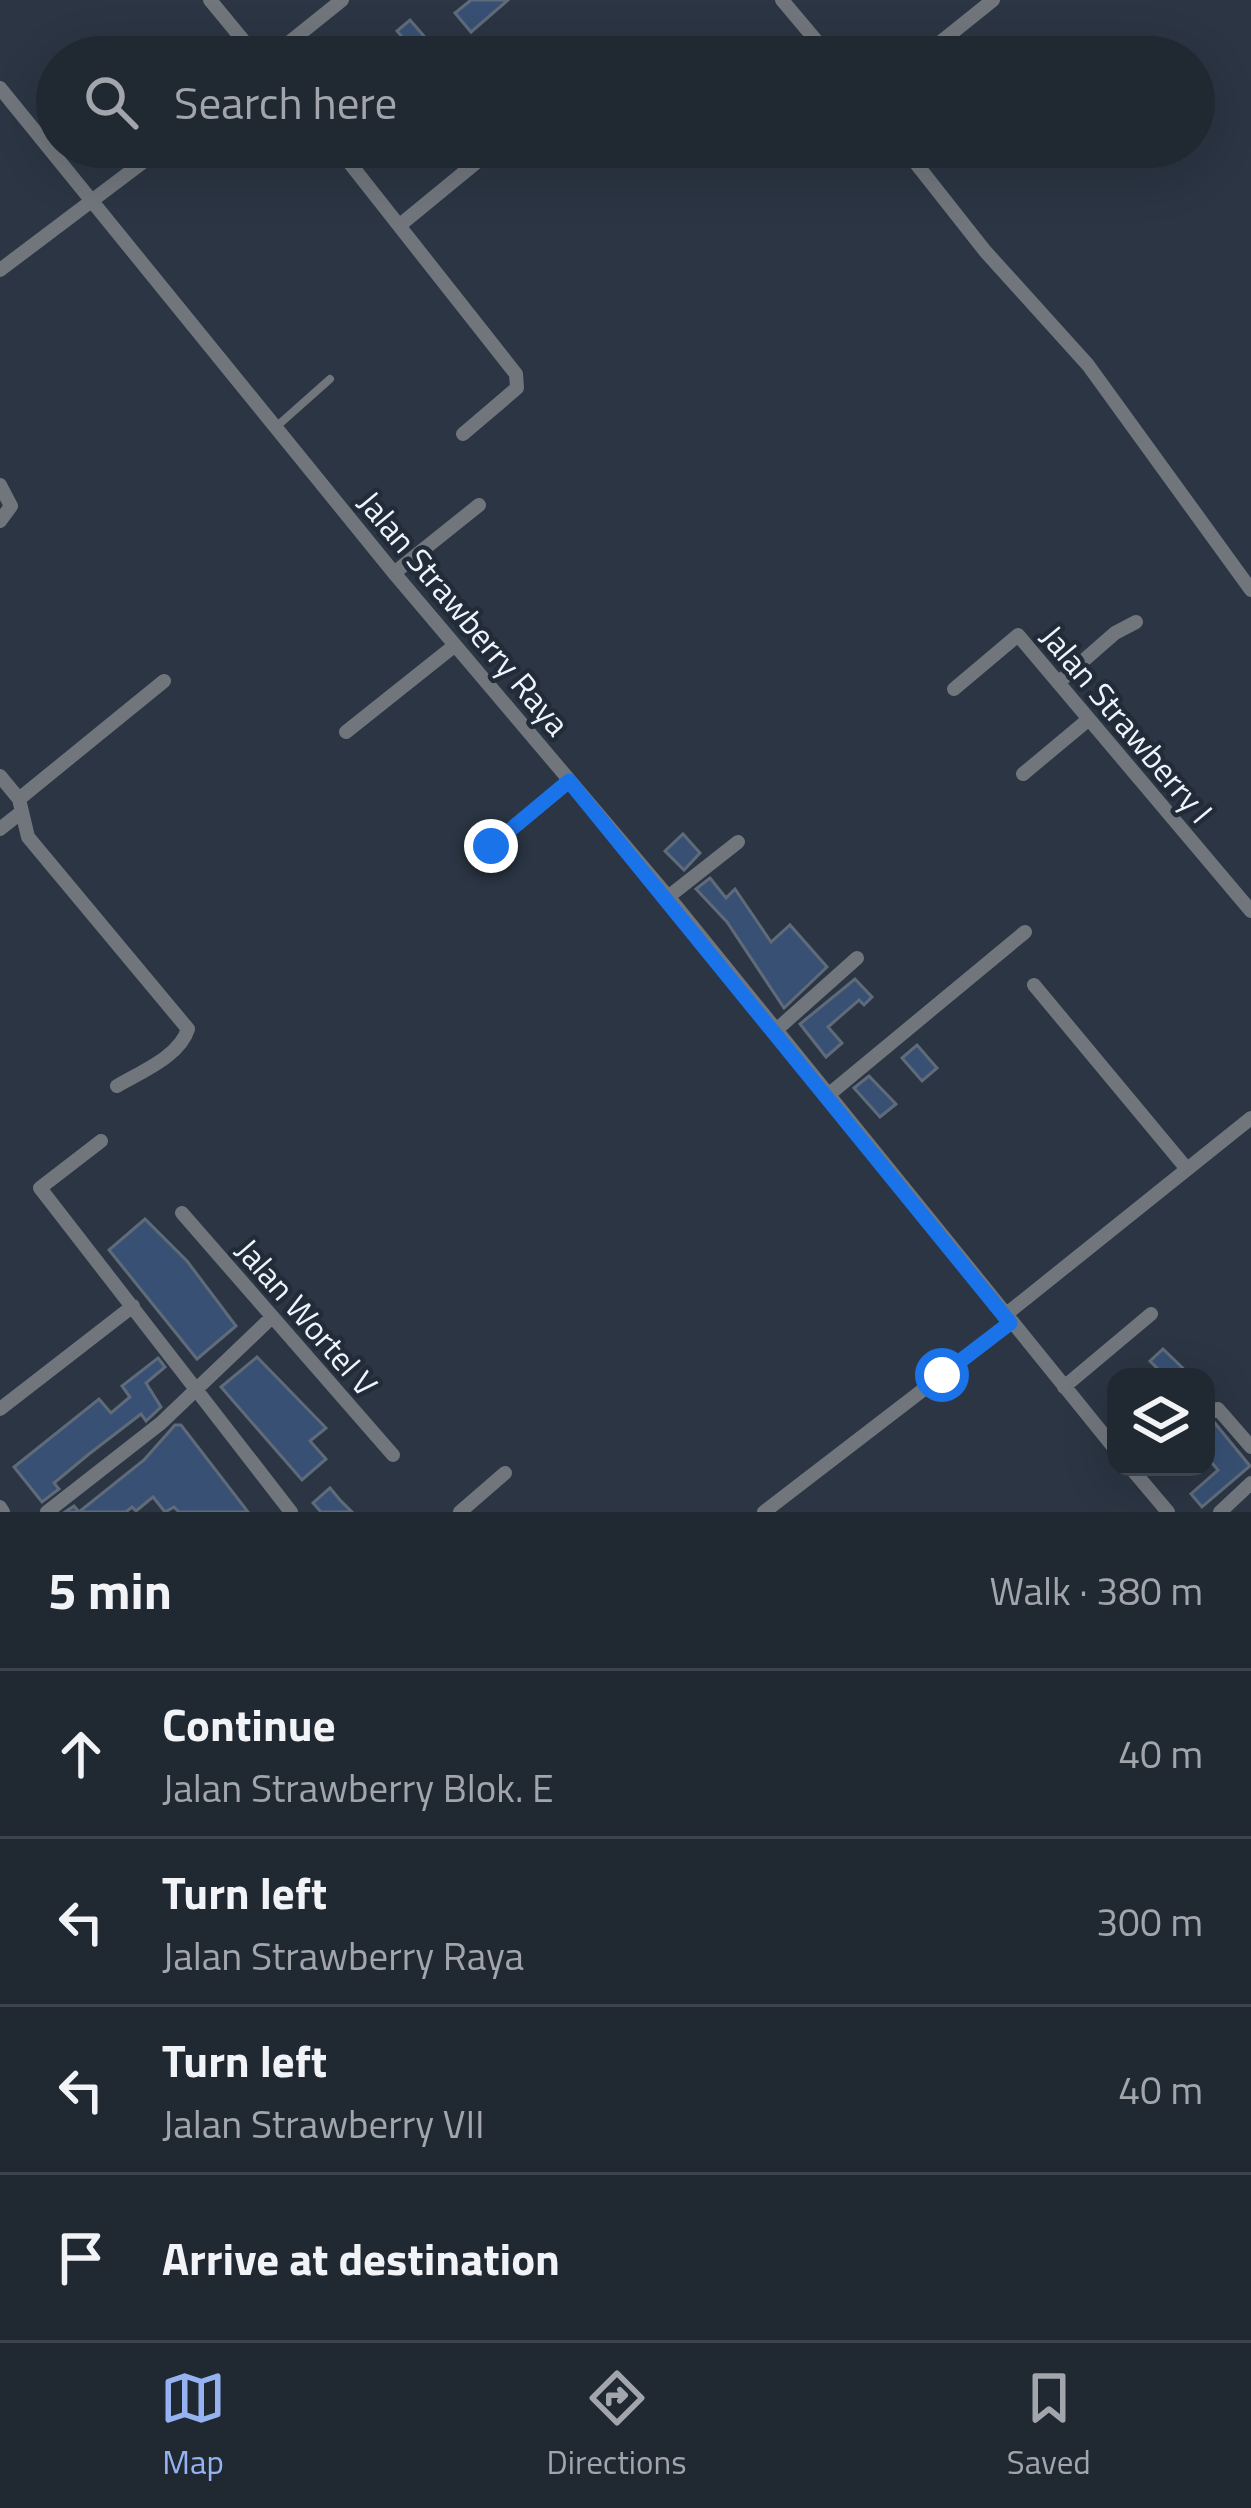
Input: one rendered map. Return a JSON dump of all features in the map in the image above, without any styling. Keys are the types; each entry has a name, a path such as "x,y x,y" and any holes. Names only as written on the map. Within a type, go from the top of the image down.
{"street":[{"path":"210,0 239,36"},
{"path":"297,36 342,0"},
{"path":"782,0 812,36"},
{"path":"948,36 993,0"},
{"name":"Jalan Strawberry Raya","path":"0,88 36,132"},
{"name":"Jalan Strawberry Raya","path":"65,168 454,646 668,897 1107,1439"},
{"path":"0,270 133,168"},
{"path":"354,168 519,382 463,434"},
{"path":"400,226 470,168"},
{"path":"920,168 985,251 1088,365 1251,590"},
{"path":"0,485 11,506 0,521"},
{"path":"394,573 479,505"},
{"path":"1059,682 1115,633 1136,622"},
{"name":"Jalan Strawberry I","path":"954,689 1013,634 1059,682 1251,911"},
{"path":"346,733 454,646"},
{"path":"0,829 19,807 164,681"},
{"path":"1024,774 1089,718"},
{"path":"0,776 19,807 28,836 188,1028 184,1040 170,1053 117,1086"},
{"path":"491,846 569,781"},
{"path":"668,897 738,842"},
{"path":"827,1096 1025,932"},
{"path":"774,1032 857,958"},
{"path":"1034,985 1186,1169"},
{"path":"764,1512 1251,1118"},
{"path":"101,1142 40,1188 291,1512"},
{"name":"Jalan Wortel V","path":"182,1213 393,1455"},
{"path":"0,1408 133,1306"},
{"path":"1064,1387 1151,1314"},
{"path":"47,1512 161,1423 271,1318"},
{"path":"1215,1410 1251,1447"},
{"path":"460,1512 505,1473"},
{"path":"1140,1476 1168,1512"},
{"path":"1220,1512 1251,1483"}],"lane":[{"path":"275,428 330,379"}],"building":[{"path":"471,0 508,0 471,32 455,13"},
{"path":"410,20 424,36 401,36 397,31"},
{"path":"683,834 700,853 684,870 665,851"},
{"path":"710,878 726,898 735,889 771,942 790,925 827,967 784,1008 727,922 696,889"},
{"path":"855,979 872,997 864,1005 859,1000 828,1027 842,1043 826,1057 800,1024"},
{"path":"917,1045 937,1068 922,1081 902,1058"},
{"path":"869,1076 896,1104 880,1117 854,1088"},
{"path":"145,1219 187,1261 236,1326 197,1359 109,1250"},
{"path":"1163,1349 1183,1368 1157,1368 1150,1361"},
{"path":"257,1357 326,1428 310,1441 326,1459 302,1480 221,1387"},
{"path":"158,1358 165,1367 146,1383 161,1407 146,1421 141,1414 89,1454 54,1483 59,1489 42,1502 14,1467 99,1399 111,1413 130,1397 122,1386"},
{"path":"1215,1423 1250,1466 1202,1507 1191,1494 1218,1470"},
{"path":"175,1425 181,1425 248,1512 179,1512 174,1507 165,1512 153,1497 136,1511 132,1507 126,1512 79,1512 144,1460"},
{"path":"330,1488 352,1512 321,1512 313,1503"}],"route":[{"path":"491,846 569,781 676,906 1010,1323 942,1375"}]}
